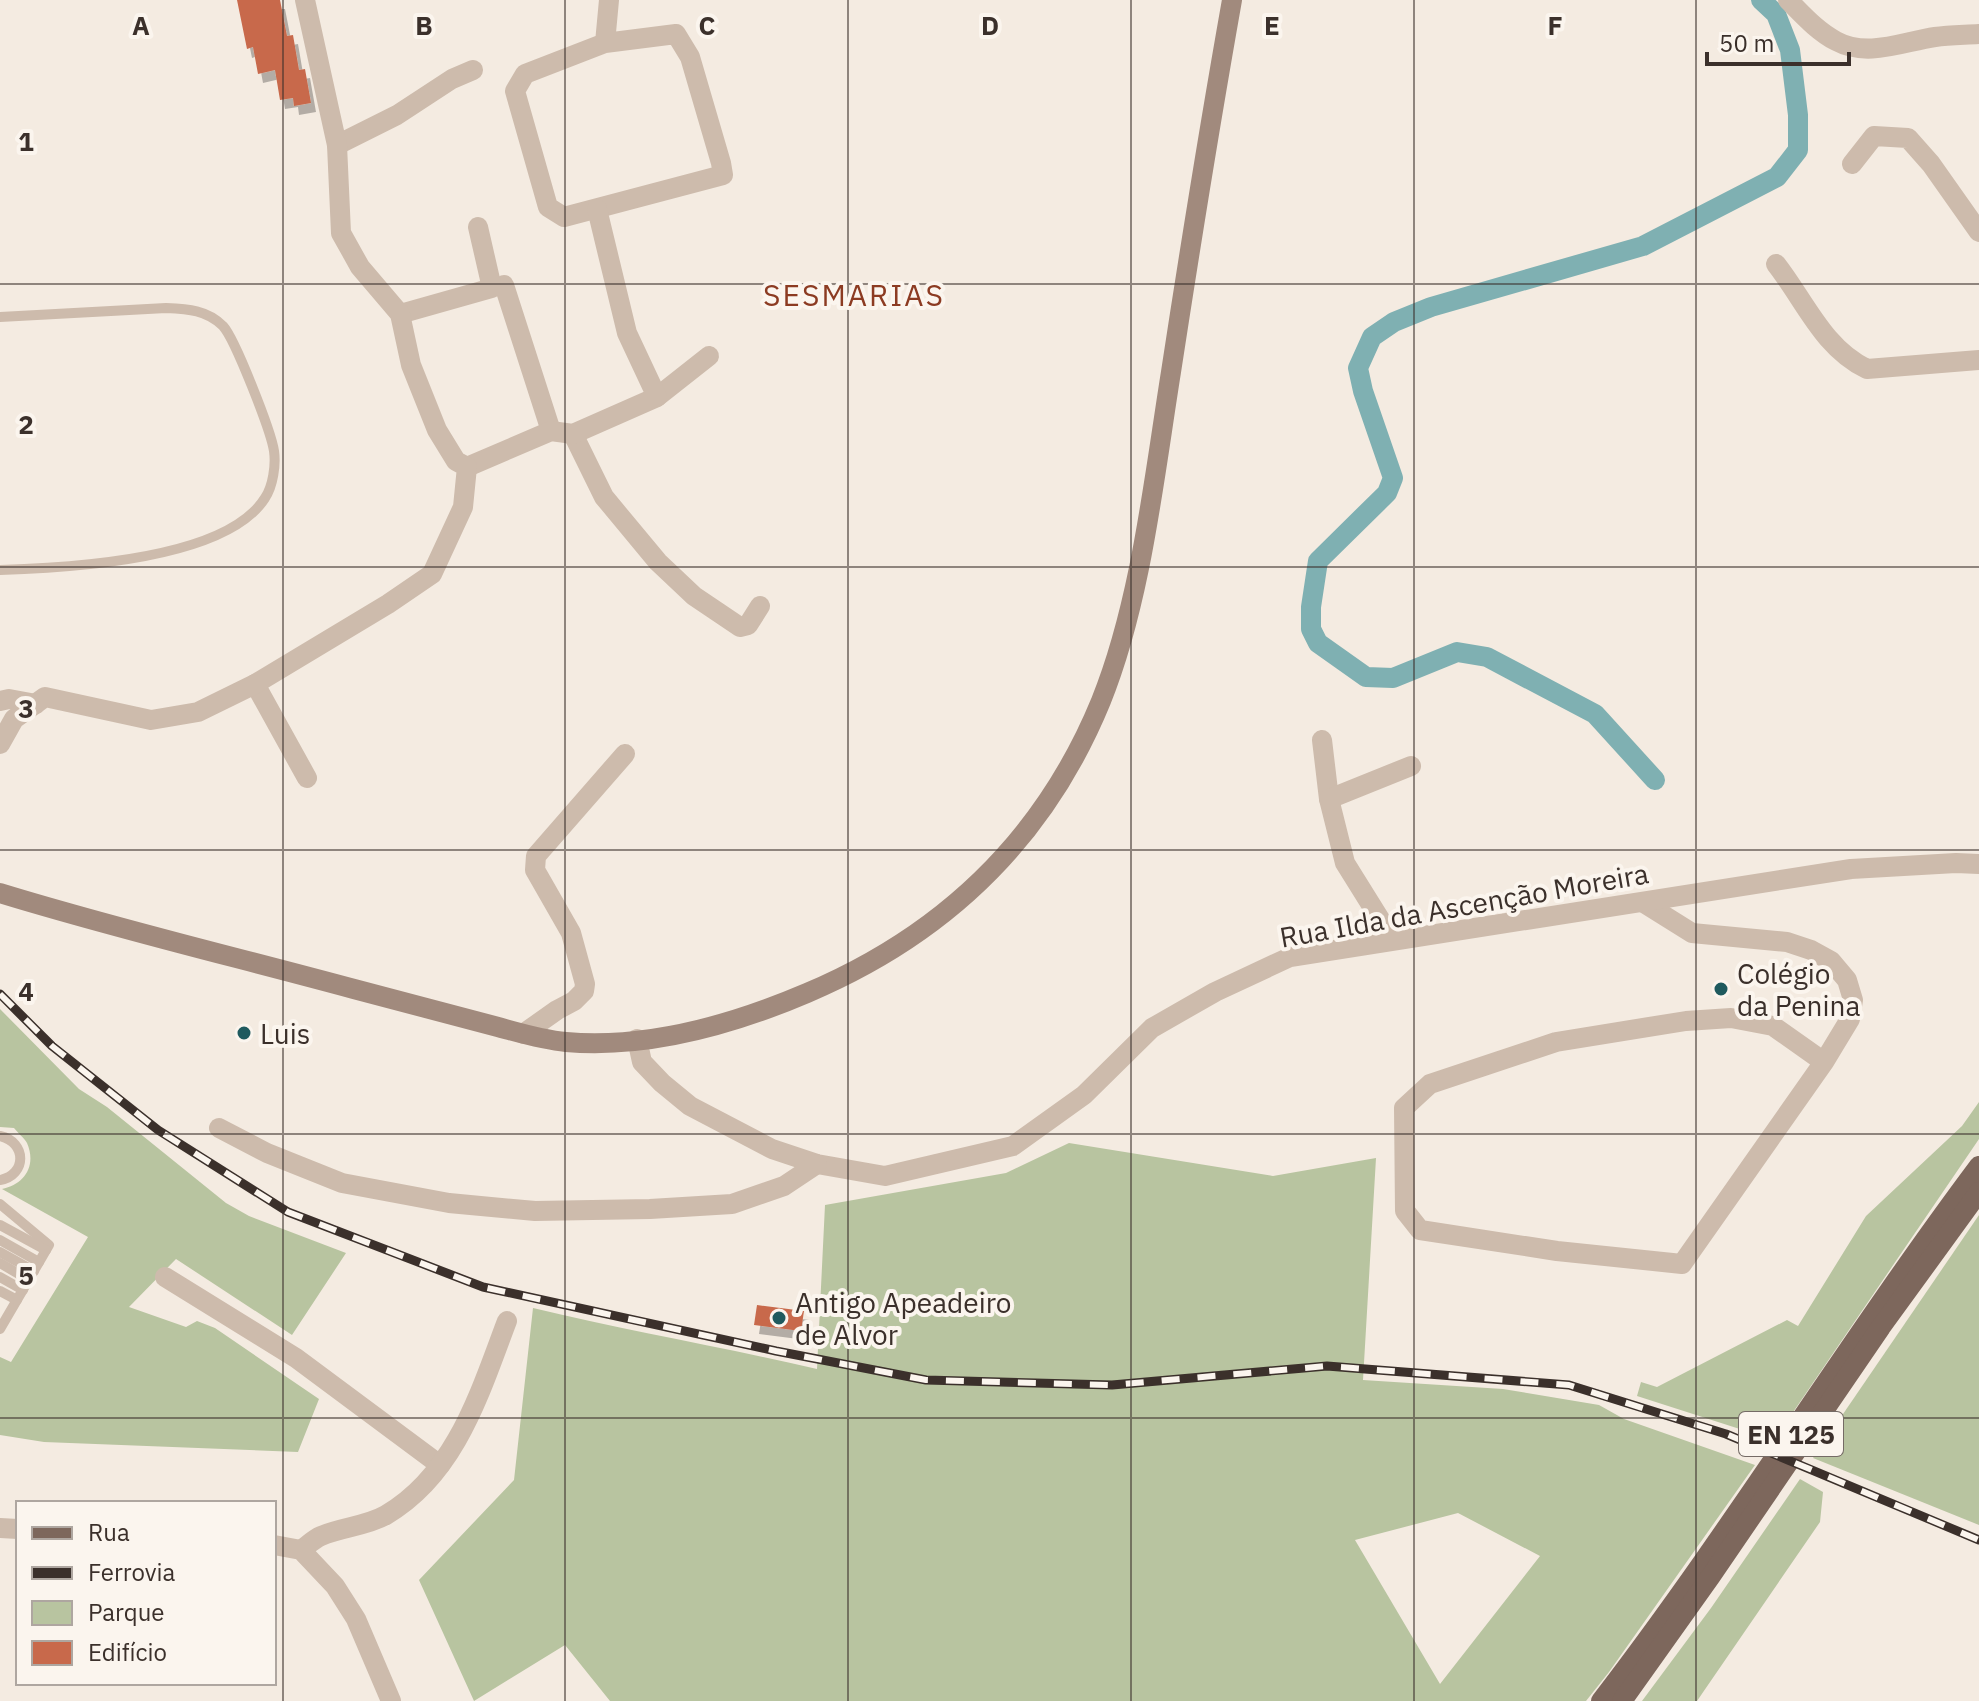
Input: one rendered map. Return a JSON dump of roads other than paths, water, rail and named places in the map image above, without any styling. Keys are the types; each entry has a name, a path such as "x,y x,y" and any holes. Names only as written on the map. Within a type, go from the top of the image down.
{"main road":[{"path":"0,893 523,1034 566,1042 637,1039 692,1032 759,1014 826,985 896,949 953,908 998,866 1036,818 1068,769 1101,700 1120,644 1144,544 1232,0"},
{"path":"1917,1249 1955,1185 1979,1152"},
{"name":"EN 125","path":"1601,1701 1720,1538 1917,1249 1979,1166"},
{"name":"EN 125","path":"1622,1701 1881,1327 1979,1192"}],"street":[{"path":"305,0 337,145 341,233 360,267 400,314 411,365 437,430 456,461 467,467"},
{"path":"605,43 609,0"},
{"path":"1788,0 1818,29 1837,42 1856,49 1979,34"},
{"path":"676,34 690,57 723,175 597,209 564,217 548,207 515,91 525,74 605,43 676,34"},
{"path":"337,145 397,115 473,70"},
{"path":"1852,164 1874,136 1908,138 1931,164 1979,232"},
{"path":"597,209 627,333 657,397"},
{"path":"478,227 504,285 551,431"},
{"path":"1776,264 1831,344 1867,369 1979,360"},
{"path":"400,314 504,285"},
{"path":"467,467 551,431 573,434 657,397 709,356"},
{"path":"573,434 604,497 658,562 694,596 744,627 760,606"},
{"path":"0,744 14,719 45,697 151,720 198,712 255,684 432,574 463,507 467,467"},
{"path":"255,684 307,778"},
{"path":"0,701 9,699 36,704"},
{"path":"1322,740 1329,799 1345,863 1393,940"},
{"path":"523,1034 581,996 585,984 571,933 535,870 536,856 625,754"},
{"path":"1329,799 1411,766"},
{"name":"Rua Ilda da Ascenção Moreira","path":"637,1039 642,1062 690,1106 772,1149 817,1164 885,1176 1013,1146 1084,1095 1152,1028 1215,992 1290,957 1851,869 1979,864"},
{"path":"1644,903 1692,933 1787,942 1831,961 1847,980 1853,1000 1850,1019 1824,1062 1682,1264 1557,1251 1420,1230 1405,1211 1404,1108 1430,1084 1556,1042 1686,1021 1731,1018 1773,1026 1824,1062"},
{"path":"219,1128 267,1153 342,1183 449,1203 535,1211 732,1204 784,1186 817,1164"},
{"path":"165,1277 296,1358 440,1465"},
{"path":"301,1550 320,1536 384,1516 413,1496 440,1465 465,1428 507,1321"},
{"path":"276,1545 301,1550 335,1586 356,1619 391,1701"}],"lane":[{"path":"0,317 166,308 205,313 224,327 236,347 274,449 274,470 266,497 247,517 225,532 112,562 0,570"},
{"path":"0,1136 15,1142 21,1153 21,1161 10,1178 0,1180"},
{"path":"0,1204 49,1245 0,1329"},
{"path":"0,1225 46,1250"},
{"path":"0,1240 31,1276"},
{"path":"0,1252 31,1276"},
{"path":"0,1263 31,1276"},
{"path":"0,1277 31,1276"},
{"path":"0,1291 17,1300"}],"waterway":[{"path":"1655,780 1595,714 1487,657 1457,652 1393,678 1366,677 1318,643 1311,629 1311,607 1318,561 1387,493 1393,478 1358,368 1372,337 1394,322 1431,307 1643,246 1777,177 1798,150 1798,115 1790,50 1776,14 1761,0"}],"railway":[{"path":"0,994 52,1046 158,1130 288,1212 483,1287 776,1351 926,1380 1112,1385 1327,1366 1569,1385 1726,1434 1979,1540"}],"place":[{"name":"Colégio da Penina","path":"1721,989"},
{"name":"Luis","path":"244,1033"},
{"name":"Antigo Apeadeiro de Alvor","path":"779,1318"}],"district":[{"name":"SESMARIAS","path":"854,294"}]}
